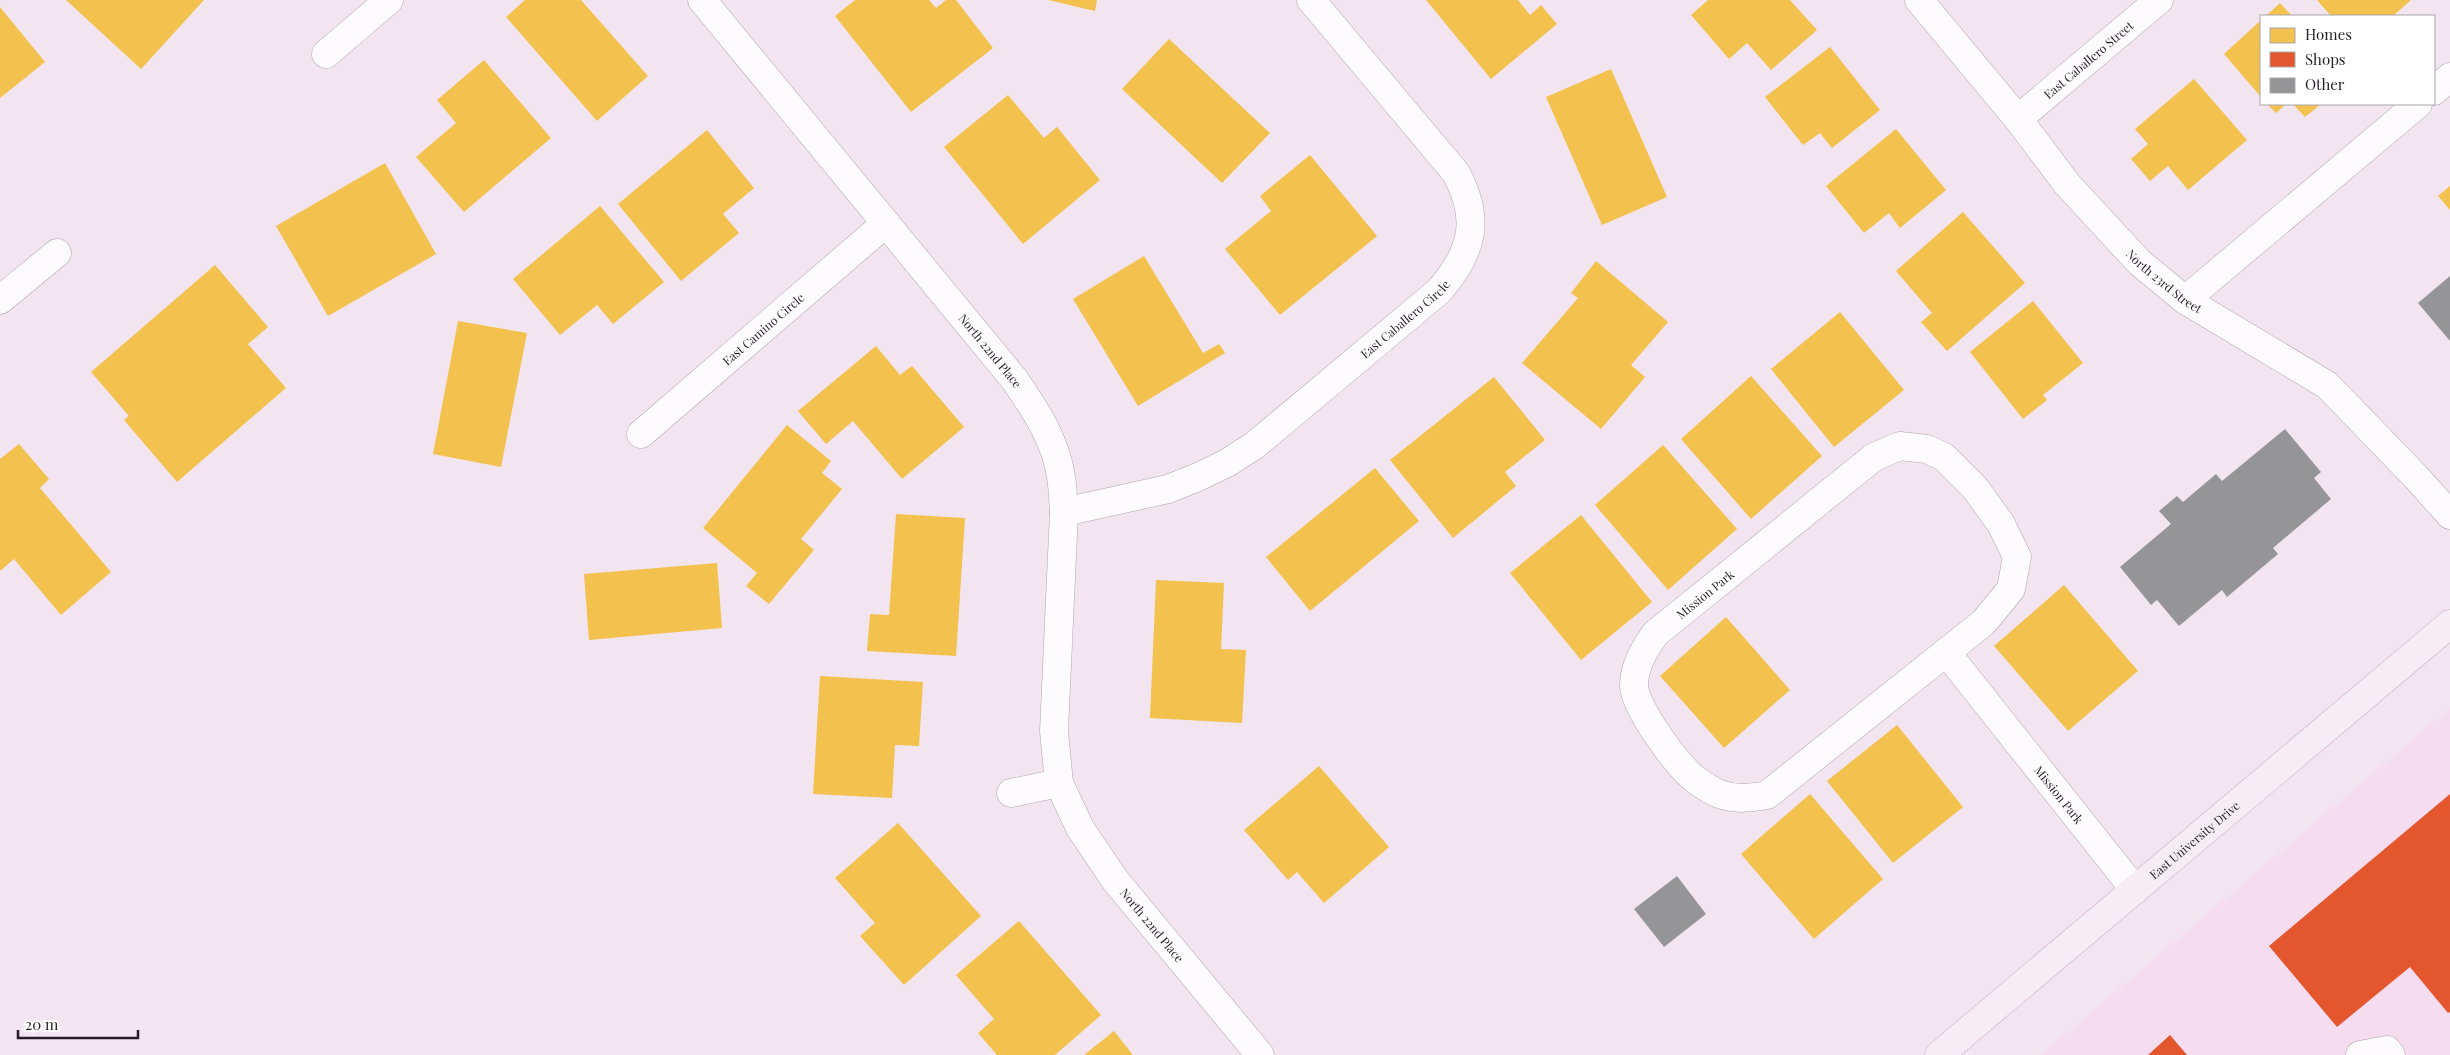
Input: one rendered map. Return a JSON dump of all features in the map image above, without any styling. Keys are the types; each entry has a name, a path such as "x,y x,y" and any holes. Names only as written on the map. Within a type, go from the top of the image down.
{"main road":[{"name":"East University Drive","path":"1939,1055 2450,624"}],"street":[{"path":"326,54 390,0"},
{"name":"North 22nd Place","path":"702,0 1014,378 1035,409 1055,452 1062,476 1064,512 1054,731 1060,783 1080,828 1115,880 1260,1055"},
{"name":"East Caballero Circle","path":"1064,512 1168,489 1198,478 1255,445 1439,291 1465,255 1471,233 1471,212 1466,191 1456,173 1311,0"},
{"name":"North 23rd Street","path":"1919,0 2018,120 2067,184 2139,262 2185,300 2327,386 2416,477 2450,515"},
{"name":"East Caballero Street","path":"2018,120 2159,0"},
{"path":"2435,89 2450,77"},
{"path":"2185,300 2417,105"},
{"name":"East Camino Circle","path":"641,434 886,223"},
{"path":"0,300 57,253"},
{"name":"Mission Park","path":"1900,446 1927,449 1944,457 1975,488 2001,524 2017,557 2011,589 1984,622 1946,652 1767,795 1740,800 1718,793 1695,780 1663,742 1642,710 1634,687 1639,658 1654,634 1874,457 1900,446"},
{"name":"Mission Park","path":"1946,652 2135,890"},
{"path":"1011,793 1060,783"},
{"path":"2360,1055 2387,1050 2391,1055"}],"shaded area":[{"path":"2450,708 2450,1055 2041,1055"}],"building: Homes":[{"path":"66,0 204,0 141,69"},
{"path":"525,0 581,0 648,76 597,121 506,17"},
{"path":"855,0 929,0 936,8 946,0 956,0 993,48 911,112 835,16"},
{"path":"1048,0 1097,0 1095,11"},
{"path":"1426,0 1518,0 1530,15 1541,5 1557,24 1491,79"},
{"path":"1708,0 1790,0 1817,30 1771,70 1747,43 1729,59 1691,15"},
{"path":"2317,0 2411,0 2394,15 2330,15"},
{"path":"2280,3 2291,15 2267,15"},
{"path":"0,7 45,62 0,98"},
{"path":"2260,21 2260,96 2224,54"},
{"path":"1169,39 1270,133 1222,183 1122,89"},
{"path":"1830,47 1880,110 1832,148 1820,133 1803,145 1765,97"},
{"path":"484,60 551,138 464,212 416,157 456,123 437,100"},
{"path":"1611,69 1667,197 1602,225 1546,97"},
{"path":"2194,79 2247,140 2188,190 2168,166 2150,181 2131,159 2148,144 2135,129"},
{"path":"1008,95 1044,138 1057,127 1100,180 1023,244 944,147"},
{"path":"2268,105 2285,105 2276,113"},
{"path":"2294,105 2320,105 2305,117"},
{"path":"1896,129 1946,190 1900,228 1889,213 1864,233 1826,186"},
{"path":"707,130 754,188 723,214 739,233 681,281 618,204"},
{"path":"1310,155 1377,236 1280,315 1225,249 1271,211 1260,196"},
{"path":"385,163 436,254 328,316 276,226"},
{"path":"2450,186 2450,210 2438,196"},
{"path":"600,206 664,282 613,324 597,305 560,335 513,279"},
{"path":"1963,212 2025,283 1947,351 1921,322 1932,313 1896,271"},
{"path":"1144,256 1203,353 1219,344 1225,353 1138,406 1073,299"},
{"path":"1596,261 1668,322 1631,365 1645,377 1601,429 1522,363 1578,298 1571,293"},
{"path":"215,265 268,327 248,344 286,388 177,482 124,420 129,416 91,372"},
{"path":"2033,301 2083,363 2043,395 2047,400 2023,419 1970,352"},
{"path":"1840,312 1904,390 1834,447 1771,369"},
{"path":"458,321 527,333 501,467 433,454"},
{"path":"876,346 900,375 912,366 964,427 902,479 853,421 826,444 798,411"},
{"path":"1751,376 1822,456 1751,519 1681,439"},
{"path":"1494,377 1545,440 1505,472 1516,486 1453,538 1390,460"},
{"path":"787,425 831,461 822,473 842,489 801,539 814,550 769,604 746,586 757,573 703,528"},
{"path":"19,444 49,479 40,488 111,572 61,615 14,559 0,571 0,459"},
{"path":"1663,445 1737,529 1668,590 1595,505"},
{"path":"1375,468 1419,521 1310,611 1266,557"},
{"path":"896,514 965,518 956,656 867,651 870,614 889,615"},
{"path":"1581,515 1652,602 1581,660 1510,573"},
{"path":"717,563 722,628 589,640 584,574"},
{"path":"1156,580 1224,583 1221,649 1246,650 1242,723 1150,718"},
{"path":"2064,585 2138,671 2068,731 1994,646"},
{"path":"1726,617 1790,690 1724,748 1660,676"},
{"path":"820,676 923,682 919,746 895,745 892,798 813,794"},
{"path":"1897,725 1963,807 1893,863 1827,781"},
{"path":"1319,766 1389,847 1324,903 1297,872 1288,880 1244,830"},
{"path":"1810,794 1883,879 1814,939 1741,854"},
{"path":"898,823 981,916 904,985 860,936 875,923 835,878"},
{"path":"1019,921 1101,1015 1055,1055 997,1055 978,1033 994,1019 956,975"},
{"path":"1114,1031 1133,1055 1084,1055"}],"building: Shops":[{"path":"2450,794 2450,1012 2448,1013 2410,967 2337,1027 2269,946"},
{"path":"2170,1035 2187,1055 2148,1055"}],"building: Other":[{"path":"2450,276 2450,341 2418,303"},
{"path":"2285,429 2321,472 2314,478 2331,499 2273,548 2278,554 2227,597 2222,590 2179,626 2157,600 2151,605 2120,567 2171,524 2159,511 2177,496 2183,502 2216,474 2222,481"},
{"path":"1677,876 1706,914 1664,947 1634,909"}]}
